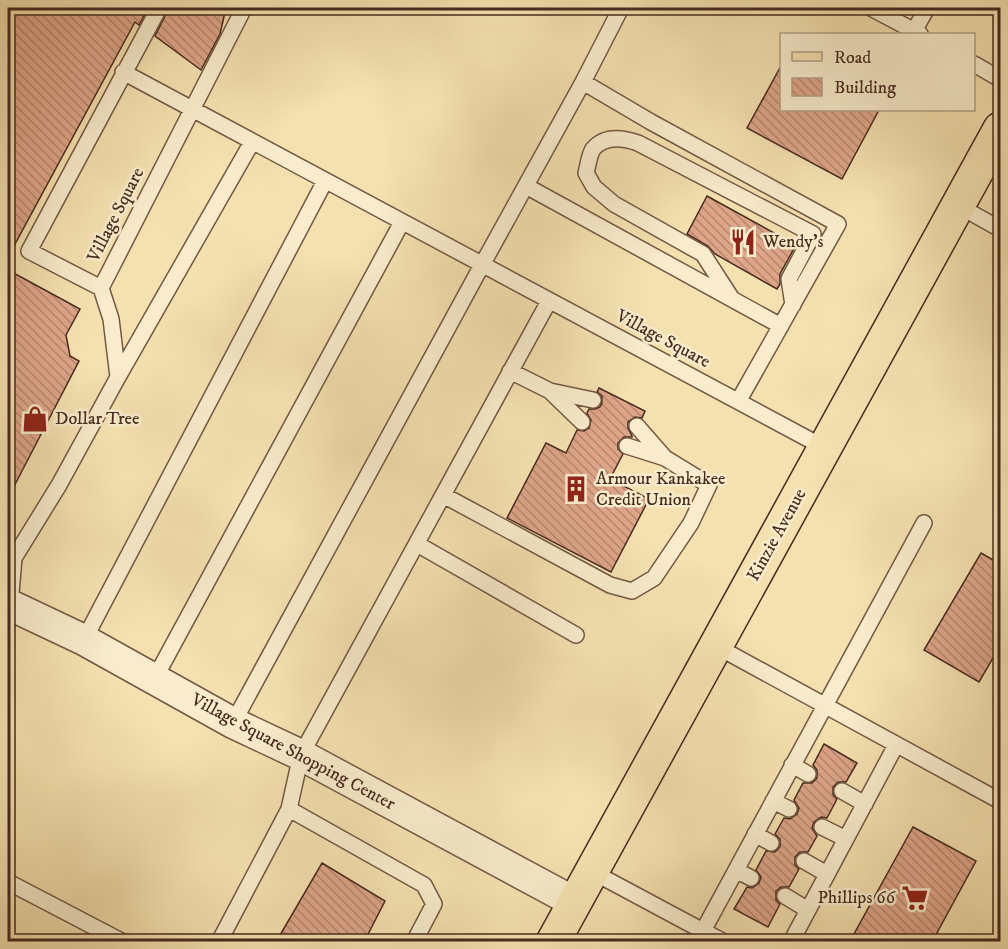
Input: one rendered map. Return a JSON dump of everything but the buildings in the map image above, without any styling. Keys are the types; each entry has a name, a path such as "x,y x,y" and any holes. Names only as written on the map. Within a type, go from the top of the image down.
{"main road":[{"name":"Kinzie Avenue","path":"553,942 1000,129"}],"street":[{"name":"Village Square Shopping Center","path":"9,605 84,640 233,723 301,755 574,903"}],"lane":[{"path":"101,288 29,251 159,8"},
{"name":"Village Square","path":"118,377 111,319 101,288 244,8"},
{"path":"233,723 482,264 584,82 621,8"},
{"path":"871,8 917,33 927,8"},
{"path":"975,65 1000,79"},
{"name":"Village Square","path":"123,72 825,448"},
{"path":"584,82 651,122 838,224 739,400"},
{"path":"732,299 703,254 614,204 594,187 586,172 592,150 603,142 621,137 638,142 813,234 789,279 793,305"},
{"path":"9,605 14,558 59,485 252,142"},
{"path":"84,640 325,181"},
{"path":"525,186 780,326"},
{"path":"959,206 1000,229"},
{"path":"155,678 402,222"},
{"path":"219,942 289,809 301,755 549,301"},
{"path":"510,371 550,390 593,400"},
{"path":"550,390 582,422"},
{"path":"638,426 665,458"},
{"path":"443,495 610,585 632,591 654,578 691,523 709,485 665,458 627,446"},
{"path":"701,936 924,523"},
{"path":"417,544 576,635"},
{"path":"716,646 1000,801"},
{"path":"791,942 896,745"},
{"path":"792,765 808,774"},
{"path":"842,791 865,804"},
{"path":"773,801 789,809"},
{"path":"289,809 424,885 434,904 414,942"},
{"path":"822,827 846,839"},
{"path":"755,834 771,843"},
{"path":"804,861 827,874"},
{"path":"736,870 751,878"},
{"path":"591,871 701,936 724,942"},
{"path":"8,882 123,942"},
{"path":"785,896 808,910"}],"place":[{"name":"Wendy's","path":"743,242"},
{"name":"Dollar Tree","path":"35,419"},
{"name":"Armour Kankakee Credit Union","path":"576,489"},
{"name":"Phillips 66","path":"915,898"}]}
